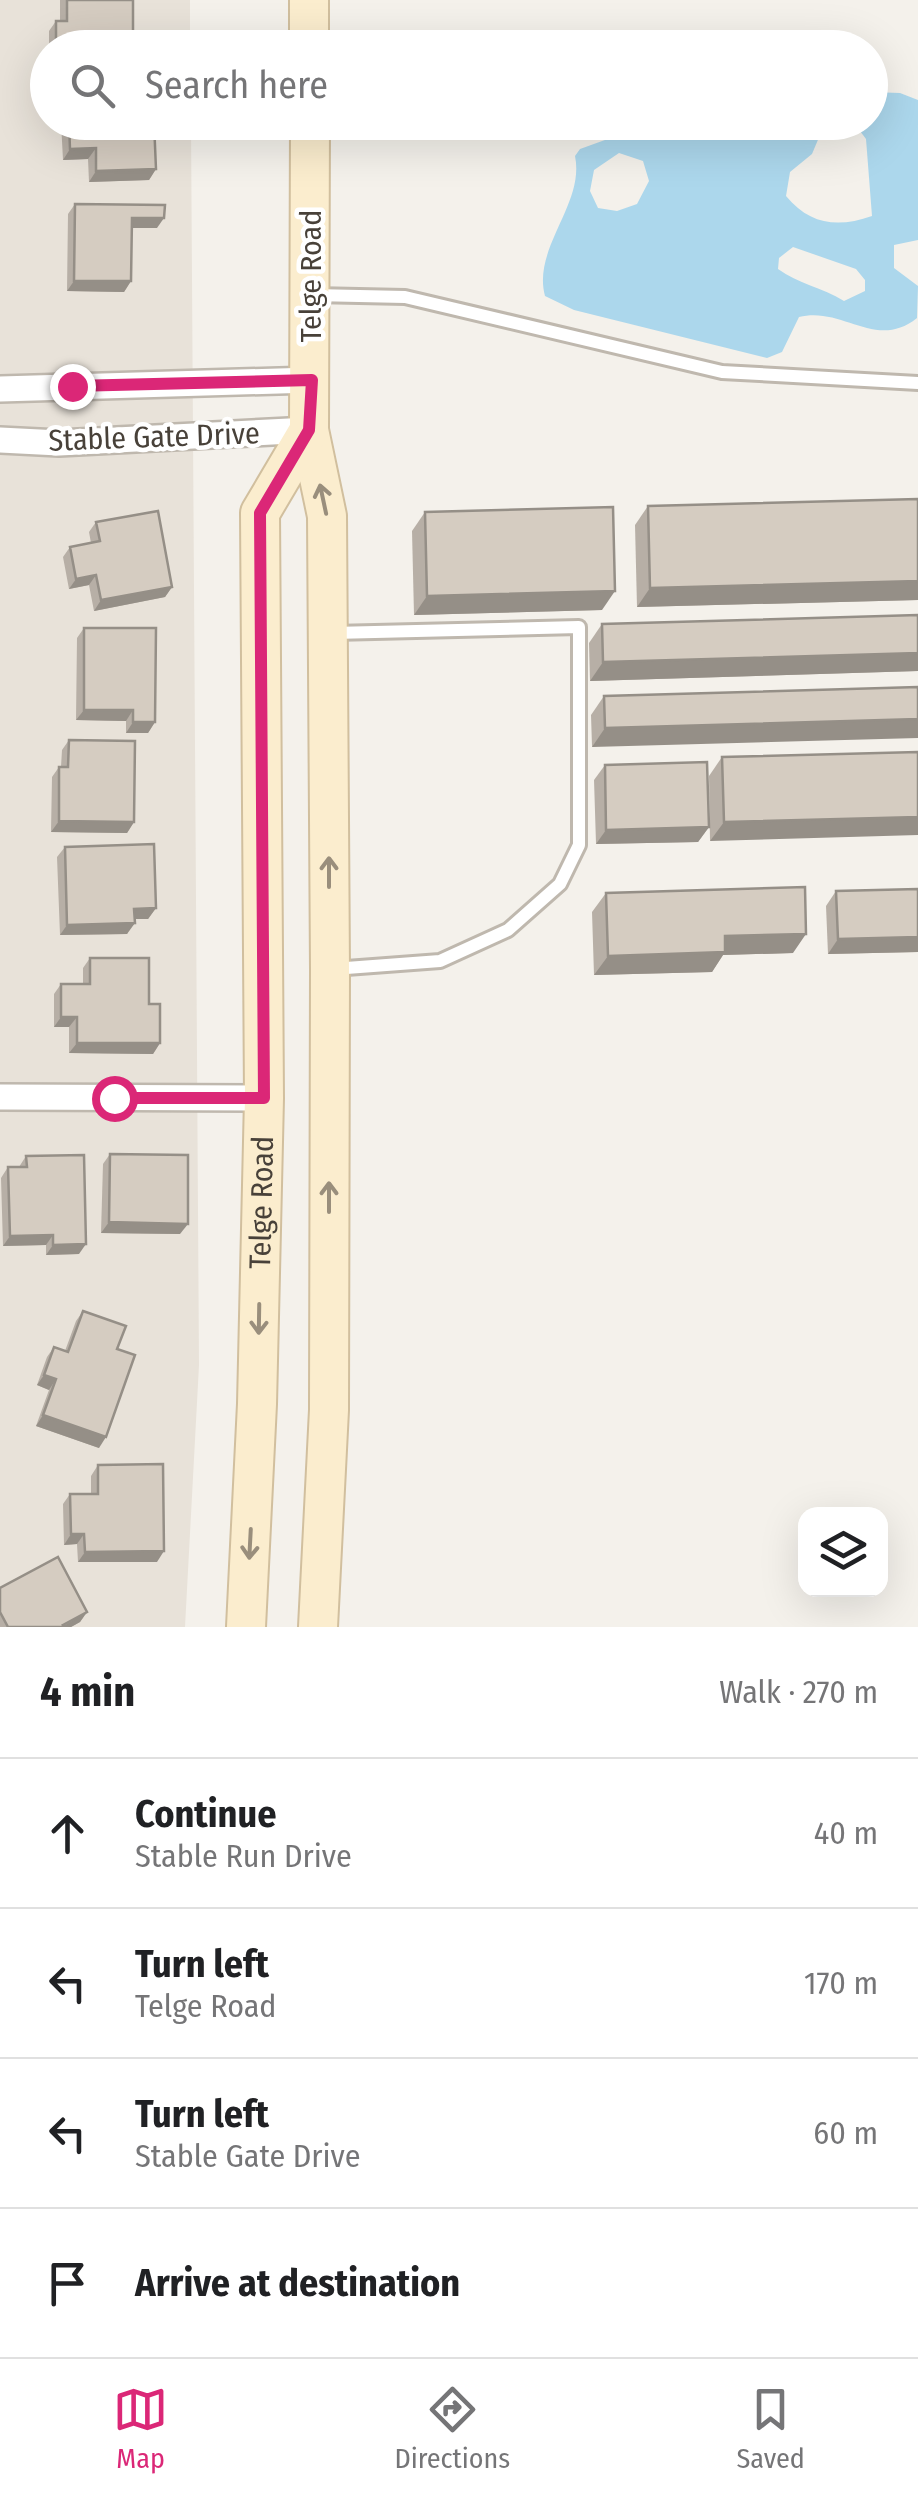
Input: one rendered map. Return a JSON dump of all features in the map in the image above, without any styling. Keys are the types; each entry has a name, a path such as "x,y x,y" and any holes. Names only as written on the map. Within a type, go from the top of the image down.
{"main road":[{"path":"309,0 309,30"},
{"name":"Telge Road","path":"310,140 309,430 327,516 330,970 329,1410 318,1627"},
{"name":"Telge Road","path":"246,1627 257,1404 264,1098 260,513 309,430"}],"street":[{"name":"Stable Gate Drive","path":"0,390 312,380"},
{"name":"Stable Gate Drive","path":"0,440 59,444 309,430"},
{"path":"0,1097 264,1098"}],"lane":[{"path":"310,294 404,297 722,372 918,383"},
{"path":"328,633 579,627 579,846 560,884 508,930 440,961 330,970"}],"shaded area":[{"path":"0,0 190,0 190,30 30,30 30,140 191,140 199,1365 185,1627 0,1627"}],"water":[{"path":"888,93 900,93 918,100 918,240 894,245 894,268 918,286 917,318 902,327 873,329 830,317 799,317 782,352 767,358 574,310 545,296 546,261 573,191 575,156 580,149 605,140 818,140 812,154 790,172 786,196 805,213 825,221 848,222 872,216 866,140 888,140","holes":["619,153 643,161 649,181 637,204 617,211 598,208 590,191 594,170","793,247 856,269 865,280 865,291 844,301 778,269 779,258"]}],"building":[{"path":"67,0 133,0 133,30 56,30 56,21 67,21"},
{"path":"70,140 155,140 156,169 96,171 96,148 70,149"},
{"path":"75,204 165,205 164,218 132,218 131,281 74,281"},
{"path":"918,499 918,581 650,588 648,506"},
{"path":"613,507 615,591 427,596 425,512"},
{"path":"158,511 172,587 101,600 96,575 76,579 70,547 100,541 96,522"},
{"path":"918,615 918,653 603,662 602,624"},
{"path":"84,628 156,628 155,722 133,722 133,710 84,710"},
{"path":"918,687 918,719 605,728 604,696"},
{"path":"69,740 135,741 134,822 59,821 59,767 68,767"},
{"path":"918,752 918,817 724,822 722,757"},
{"path":"707,762 709,827 606,830 605,765"},
{"path":"154,844 156,908 134,909 135,923 67,925 65,847"},
{"path":"805,887 806,934 725,936 725,952 608,956 606,893"},
{"path":"918,889 918,937 838,939 836,891"},
{"path":"90,958 149,958 149,1004 160,1004 160,1043 77,1043 77,1017 61,1017 61,984 90,984"},
{"path":"110,1154 188,1155 188,1224 109,1222"},
{"path":"84,1155 86,1244 53,1245 53,1235 10,1236 8,1167 27,1167 26,1156"},
{"path":"83,1311 126,1326 117,1349 135,1355 106,1437 43,1415 56,1379 44,1375 54,1347 68,1352"},
{"path":"163,1464 164,1551 85,1552 84,1534 71,1534 70,1494 98,1494 98,1465"},
{"path":"58,1557 87,1612 65,1627 8,1627 0,1612 0,1588"}],"route":[{"path":"72,386 312,380 309,430 260,513 264,1098 114,1098"}]}
